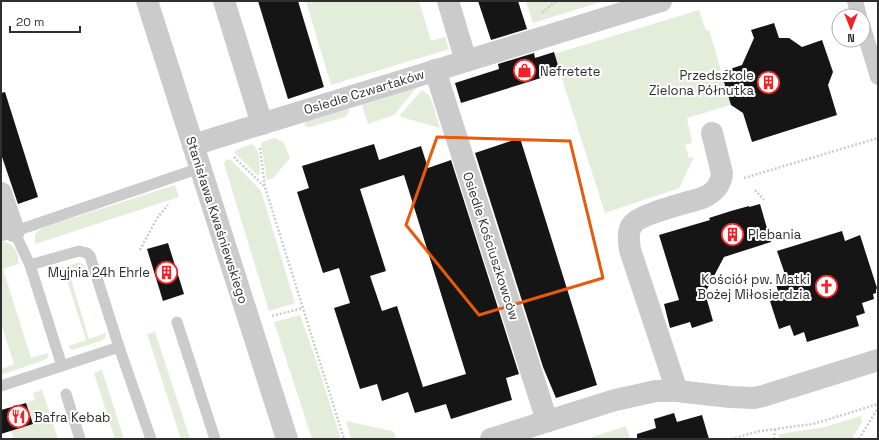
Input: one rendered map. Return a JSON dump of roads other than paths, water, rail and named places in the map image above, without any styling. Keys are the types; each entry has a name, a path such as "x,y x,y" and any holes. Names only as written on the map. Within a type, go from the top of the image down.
{"street":[{"name":"Stanisława Kwaśniewskiego","path":"148,1 287,439"},
{"path":"224,1 261,134"},
{"path":"448,1 466,61"},
{"name":"Osiedle Czwartaków","path":"193,145 261,134 436,70 661,1"},
{"path":"869,48 878,77"},
{"name":"Osiedle Kościuszkowców","path":"436,70 547,421"},
{"path":"677,391 630,250 629,234 631,225 643,217 702,198 718,188 722,178 722,173 712,133"},
{"path":"1,193 8,234"},
{"path":"491,439 615,400 649,392 663,390 754,398 878,360"}],"lane":[{"path":"62,366 30,265 8,234 200,168"},
{"path":"30,265 79,251 87,253 90,256 151,439"},
{"path":"177,322 215,439"},
{"path":"1,386 120,347"},
{"path":"66,394 80,439"}],"place":[{"name":"Nefretete","path":"524,71"},
{"name":"Przedszkole Zielona Półnutka","path":"769,82"},
{"name":"Plebania","path":"733,234"},
{"name":"Myjnia 24h Ehrle","path":"166,272"},
{"name":"Kościół pw. Matki Bożej Miłosierdzia","path":"826,286"},
{"name":"Bafra Kebab","path":"18,417"}]}
